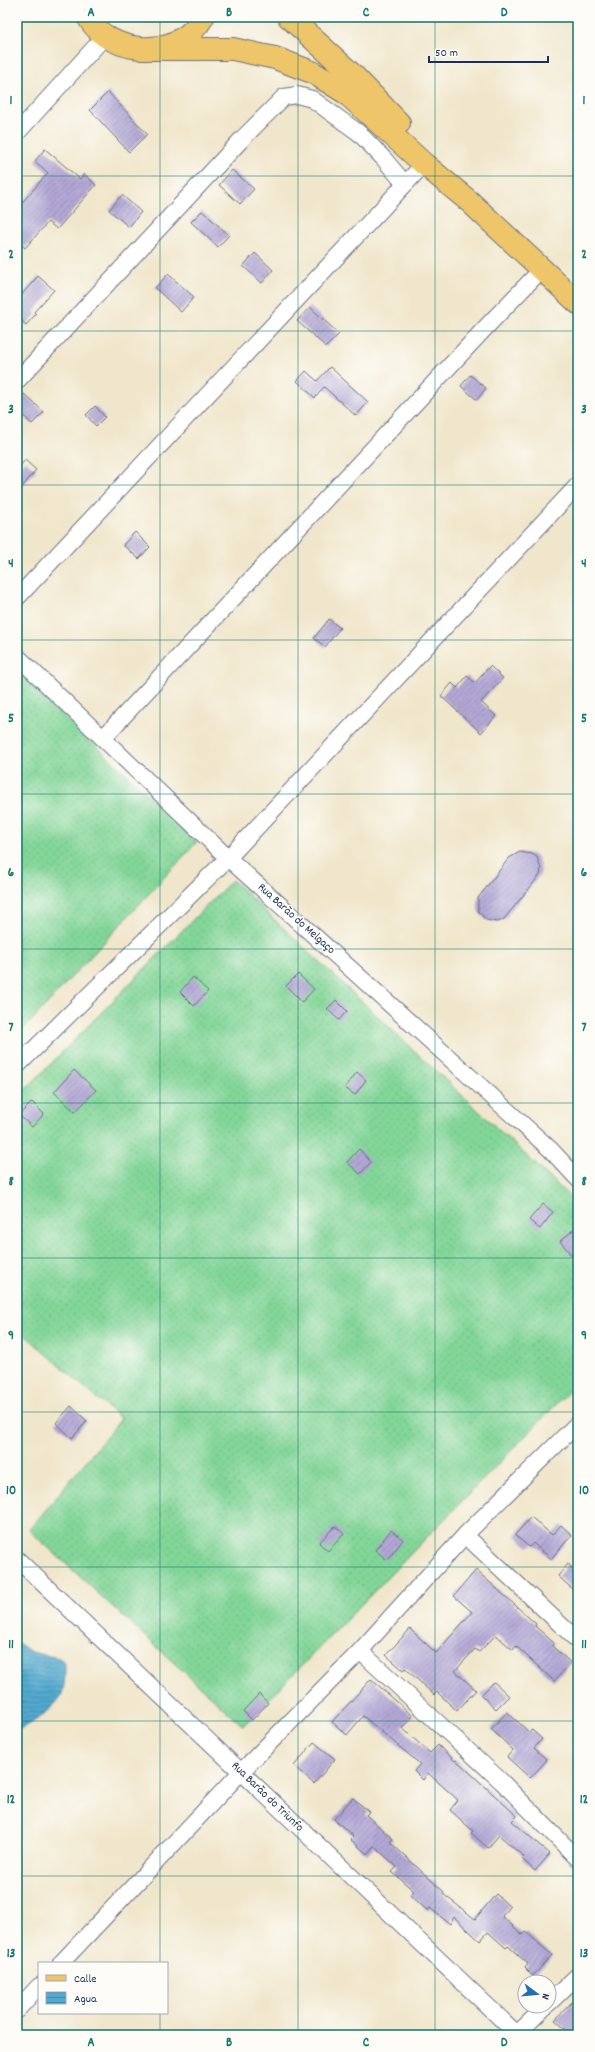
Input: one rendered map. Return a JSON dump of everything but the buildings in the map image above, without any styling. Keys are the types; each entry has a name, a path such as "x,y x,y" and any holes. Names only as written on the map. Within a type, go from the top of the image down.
{"main road":[{"path":"142,49 164,47 184,37 200,22 203,17"},
{"path":"289,17 355,77 470,202"},
{"path":"92,23 122,45 142,49 233,50 275,58 312,72 346,93 424,164 470,202 578,303"}],"street":[{"path":"17,133 92,23"},
{"path":"17,381 242,139 284,97 297,95 312,100 359,133 405,184"},
{"path":"17,598 424,164"},
{"path":"103,738 542,269"},
{"path":"17,1066 228,858 578,485"},
{"name":"Rua Barão do Melgaço","path":"17,656 228,858 550,1149 578,1179"},
{"path":"62,1962 241,1772 360,1651 465,1535 578,1423"},
{"path":"465,1535 578,1641"},
{"name":"Rua Barão do Triunfo","path":"17,1559 517,2035"},
{"path":"360,1651 501,1781 578,1859"},
{"path":"557,1995 578,1975"},
{"path":"17,2010 38,1987"},
{"path":"517,2035 538,2014"}],"green space":[{"path":"17,670 197,842 17,1036"},
{"path":"232,880 578,1204 578,1382 243,1726 29,1530 121,1419 17,1328 17,1241 20,1237 17,1233 17,1098"}],"water":[{"path":"17,1642 31,1652 59,1658 65,1662 64,1686 62,1694 50,1709 30,1724 19,1729 17,1727"}]}
